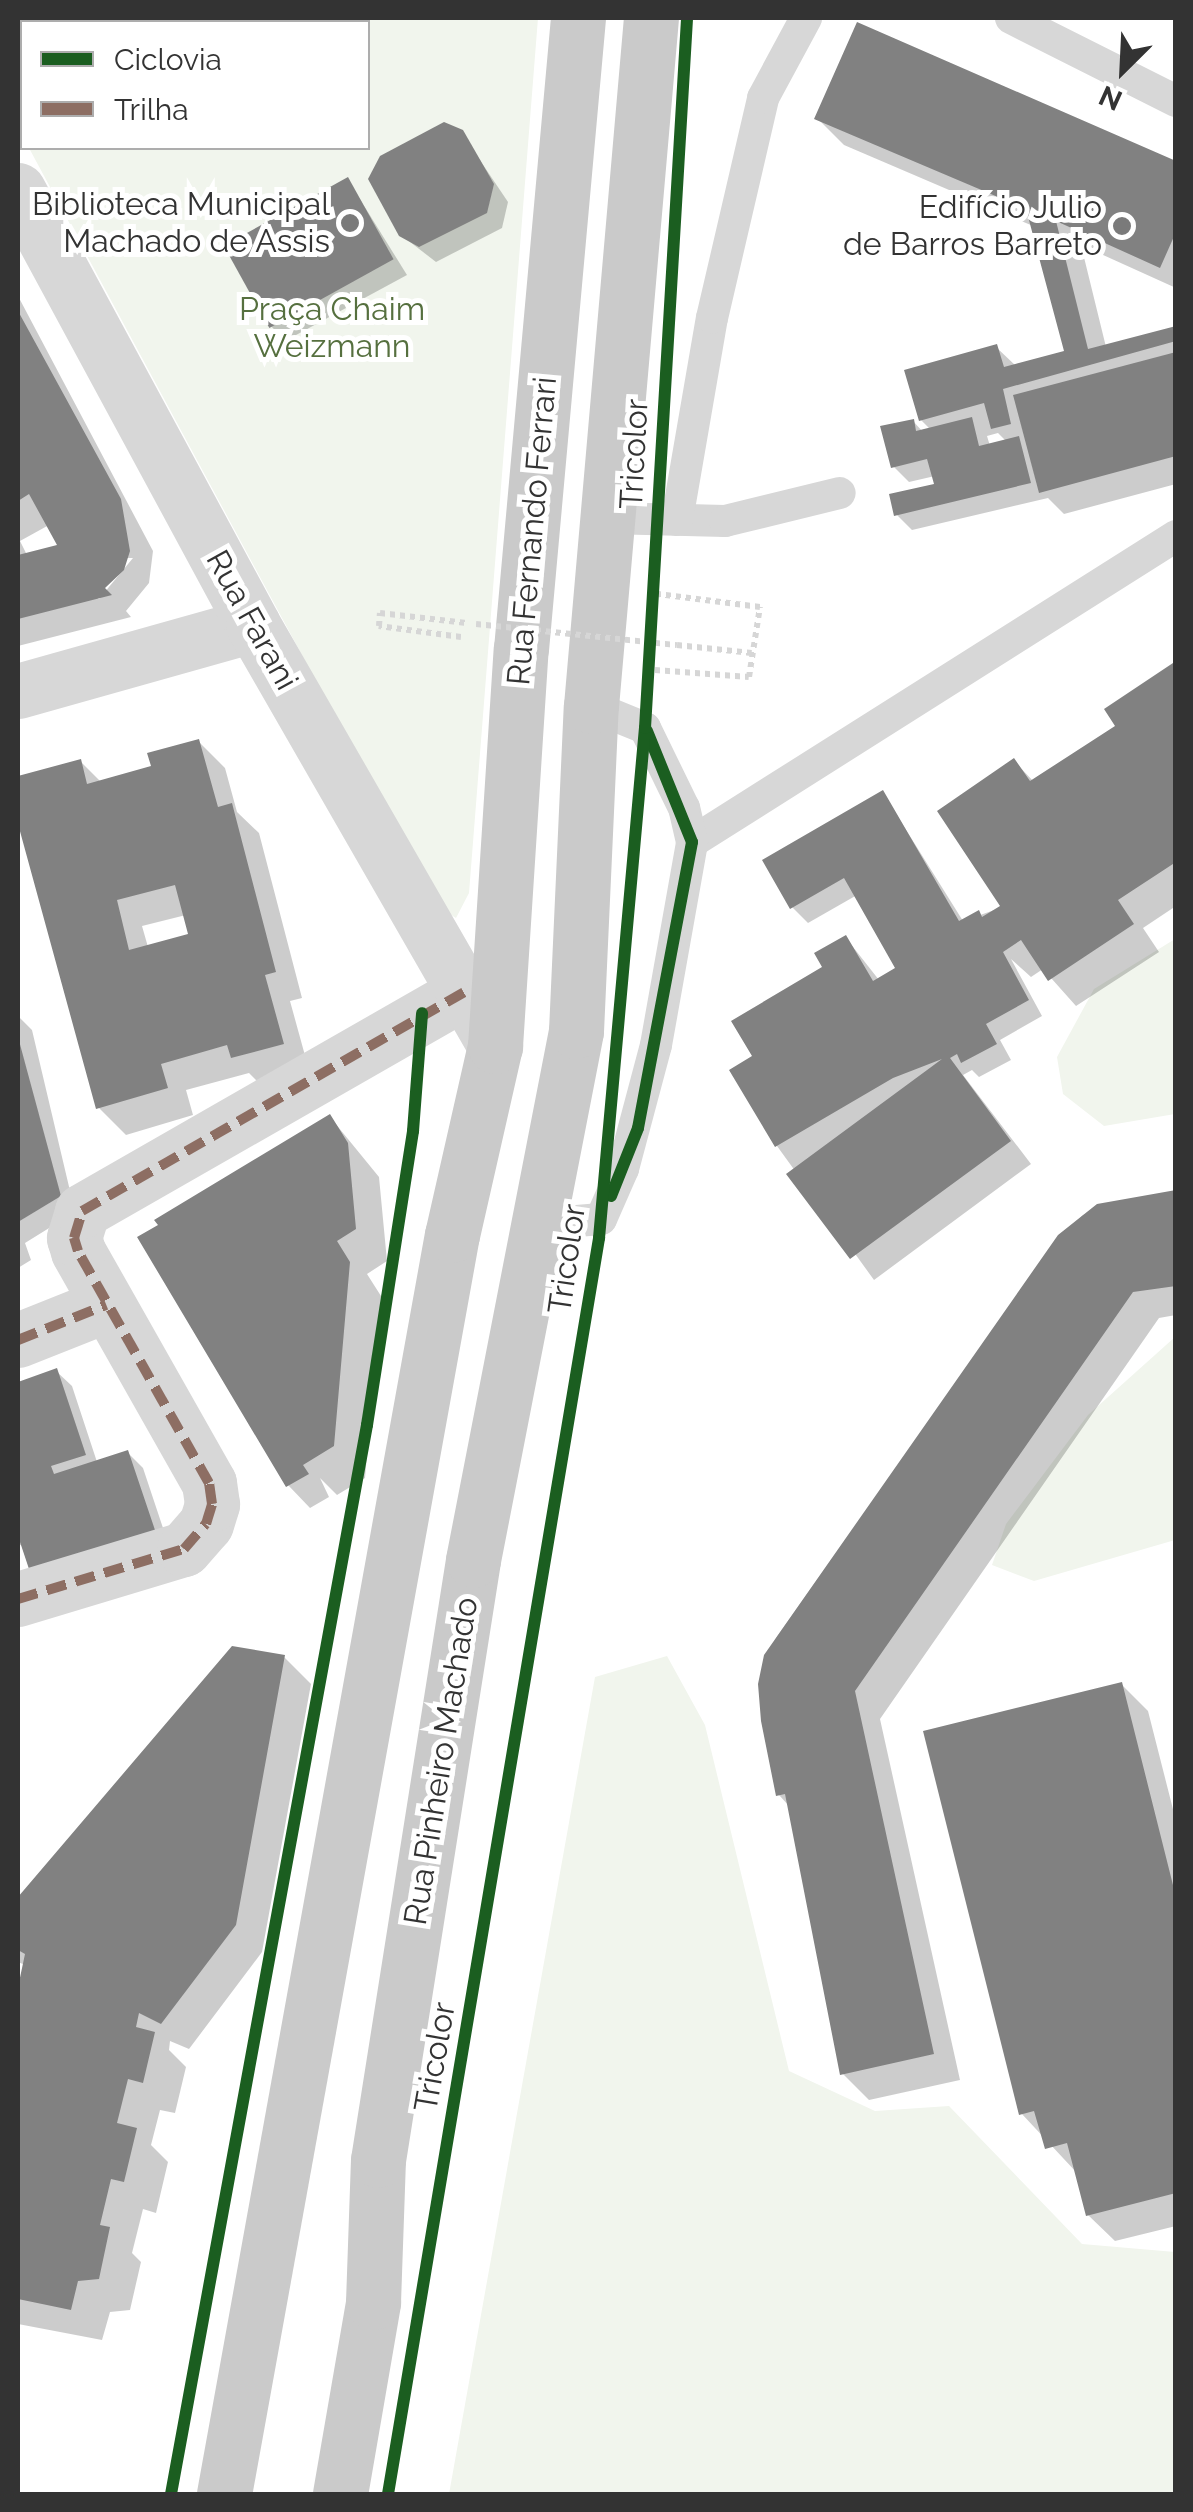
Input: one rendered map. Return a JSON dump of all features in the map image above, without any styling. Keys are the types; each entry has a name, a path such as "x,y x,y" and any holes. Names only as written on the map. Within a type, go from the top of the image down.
{"main road":[{"name":"Rua Fernando Ferrari","path":"496,1046 522,649 578,18"},
{"path":"591,706 647,519 651,18"},
{"name":"Rua Pinheiro Machado","path":"340,2494 373,2302 378,2160 473,1560 576,1031 591,706"},
{"path":"224,2494 452,1236 496,1046"}],"street":[{"name":"Rua Farani","path":"18,190 253,625 496,1046"},
{"path":"18,691 253,625"},
{"path":"18,1599 184,1549 206,1524 209,1483 106,1306 74,1238 82,1210 92,1200 464,992"},
{"path":"18,1340 106,1306"}],"lane":[{"path":"806,18 762,98 712,318 647,519 725,521 840,493"},
{"path":"1011,18 1176,101"},
{"path":"692,842 1176,536"},
{"path":"541,1224 602,1219 622,1169 648,1078 692,842 684,808 645,728 591,706"}],"path":[{"path":"654,593 760,607 749,678 675,671"},
{"path":"439,633 379,626 380,614 752,653"},
{"path":"645,728 652,631"}],"green space":[{"name":"Praça Chaim Weizmann","path":"18,18 538,18 469,893 456,918 437,906 30,150 370,150 370,20 20,20 20,77"},
{"path":"1175,939 1175,1114 1104,1126 1063,1094 1057,1057 1094,989"},
{"path":"1175,1337 1175,1540 1034,1581 992,1565 1006,1524 1088,1415"},
{"path":"667,1656 705,1725 789,2071 875,2111 949,2106 1082,2244 1175,2252 1175,2494 449,2494 595,1677"}],"building":[{"name":"Edifício Julio de Barros Barreto","path":"857,22 1176,161 1176,232 1160,268 1056,221 1088,349 1176,326 1176,341 1003,389 1011,424 991,429 984,403 919,421 904,370 997,344 1004,367 1064,351 1026,209 814,119"},
{"path":"444,122 463,130 494,184 487,213 419,247 399,236 368,179 380,156"},
{"path":"348,177 394,259 269,328 224,246"},
{"path":"18,311 121,499 130,551 124,570 105,588 112,595 18,619 18,555 57,545 29,494 18,501"},
{"path":"1176,352 1176,456 1039,493 1013,395"},
{"path":"972,417 979,446 1019,436 1031,483 894,516 889,494 934,484 927,459 891,468 880,426 914,419 916,431"},
{"path":"1176,661 1176,862 1118,900 1134,924 1048,981 1021,940 1003,952 1029,1000 986,1024 997,1044 961,1063 957,1054 950,1058 1011,1141 850,1259 786,1174 942,1059 893,1078 775,1147 729,1070 752,1056 731,1021 822,967 814,953 846,935 873,981 895,968 844,878 790,909 762,860 883,790 959,921 979,910 982,917 1000,906 937,811 1014,758 1030,781 1115,726 1104,709"},
{"path":"199,739 218,807 232,803 276,972 265,975 284,1044 231,1058 227,1045 161,1064 168,1088 96,1109 18,824 18,776 81,759 87,784 151,766 147,753","holes":["175,885 188,934 129,950 117,900"]},
{"path":"18,1037 61,1196 18,1222"},
{"path":"330,1114 348,1143 356,1229 337,1241 350,1262 334,1446 303,1465 309,1474 286,1487 137,1237 158,1225 154,1220"},
{"path":"1176,1190 1176,1286 1133,1292 855,1691 934,2054 840,2075 785,1794 776,1796 761,1721 758,1684 764,1655 1058,1235 1097,1204"},
{"path":"57,1368 86,1455 51,1466 54,1474 128,1450 157,1536 32,1578 18,1536 18,1382"},
{"path":"232,1646 285,1655 236,1925 161,2024 139,2013 136,2027 155,2032 143,2083 128,2079 117,2123 137,2128 124,2182 111,2179 100,2225 110,2227 99,2279 78,2281 71,2310 18,2299 18,1987 25,1954 18,1950 18,1897"},
{"path":"1122,1682 1176,1897 1176,2193 1086,2216 1067,2143 1045,2149 1034,2111 1019,2115 923,1731"}],"marked path":[{"path":"18,1599 184,1549 206,1524 212,1504 209,1483 78,1251 74,1238 82,1211 464,992"},
{"path":"18,1340 106,1305"}],"cycle path":[{"name":"Tricolor","path":"388,2494 599,1238 645,728 687,18"},
{"path":"611,1196 638,1128 692,842 647,731"},
{"path":"171,2494 367,1425 413,1131 422,1013"}],"place":[{"name":"Biblioteca Municipal Machado de Assis","path":"350,223"},
{"name":"Edifício Julio de Barros Barreto","path":"1122,226"}]}
